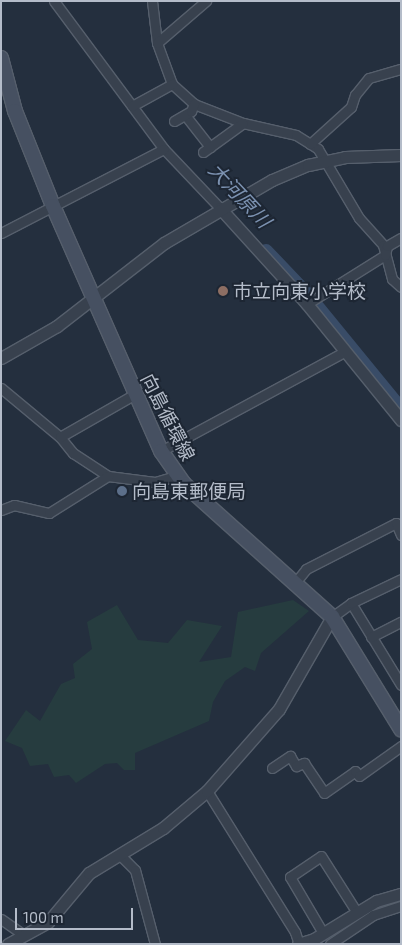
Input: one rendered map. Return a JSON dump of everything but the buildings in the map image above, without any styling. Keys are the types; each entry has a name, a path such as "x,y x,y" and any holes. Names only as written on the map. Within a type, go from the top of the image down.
{"main road":[{"name":"向島循環線","path":"1,58 15,111 53,206 161,451 176,476 332,617 401,729"}],"street":[{"path":"54,1 164,149 307,304 400,419"},
{"path":"152,1 157,43 172,84 194,104 243,123 296,135 310,144 327,161 359,218 383,245 392,279 401,287"},
{"path":"157,43 206,1"},
{"path":"310,144 351,107 355,95 369,78 401,69"},
{"path":"132,106 172,84"},
{"path":"174,121 185,114 194,104"},
{"path":"185,114 207,150 243,123"},
{"path":"1,233 164,149"},
{"path":"1,358 57,326 164,243 220,208 272,180 327,161 354,156 401,155"},
{"path":"313,300 385,254 387,246 401,238"},
{"path":"161,451 344,352"},
{"path":"1,388 60,437 72,453 108,476 155,482 176,476"},
{"path":"60,437 135,394"},
{"path":"1,510 14,505 50,513 108,476"},
{"path":"294,584 306,569 396,524 401,535"},
{"path":"8,944 48,922 89,873 183,814 207,791 279,709 332,617 351,603 401,579"},
{"path":"351,603 371,637 397,672 401,685"},
{"path":"371,637 401,622"},
{"path":"272,768 290,756 296,766 304,763 324,793 355,771 359,776 401,746"},
{"path":"207,791 295,932 298,944 323,933 356,911 401,894"},
{"path":"120,855 135,870 155,944"},
{"path":"323,933 290,877 321,856 356,911"},
{"path":"330,944 373,915 401,906"},
{"path":"1,919 24,935"}],"green space":[{"path":"293,600 309,611 261,653 255,671 245,667 225,681 213,702 209,721 135,753 135,770 124,770 117,763 105,764 76,783 69,775 54,777 48,764 30,766 22,748 5,741 26,710 40,721 61,684 75,678 73,664 92,649 87,622 117,605 138,640 168,643 187,620 222,626 199,662 231,657 238,612"}],"waterway":[{"name":"大河原川","path":"266,251 306,293 401,409"}],"place":[{"name":"市立向東小学校","path":"223,291"},
{"name":"向島東郵便局","path":"122,491"}]}
